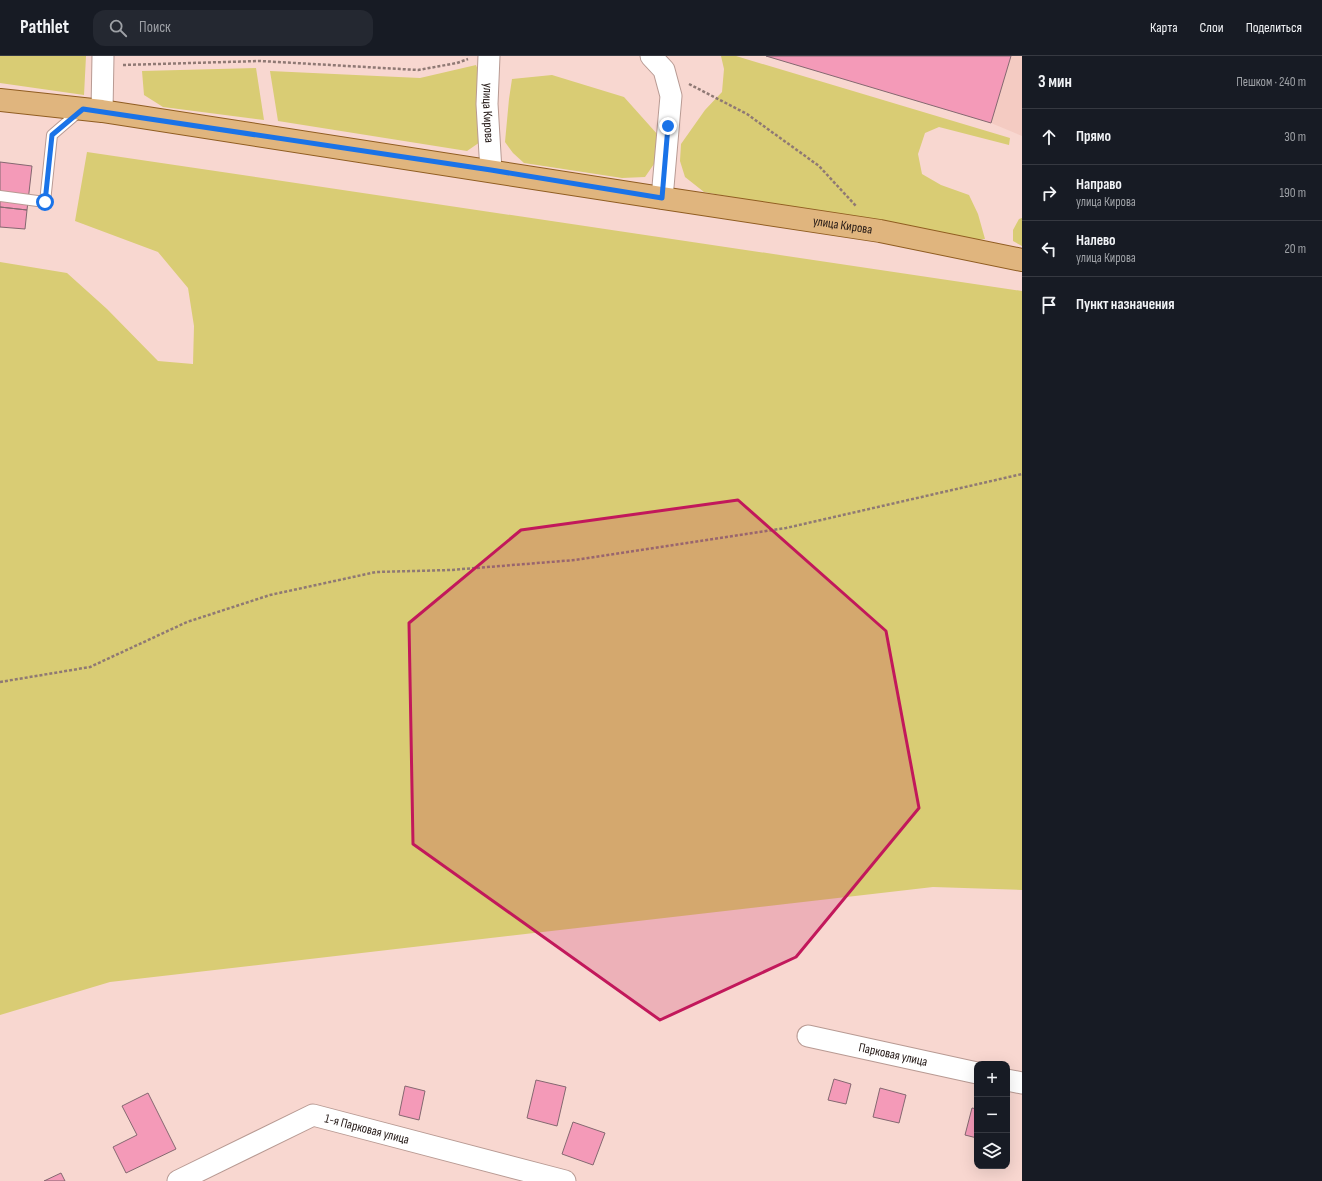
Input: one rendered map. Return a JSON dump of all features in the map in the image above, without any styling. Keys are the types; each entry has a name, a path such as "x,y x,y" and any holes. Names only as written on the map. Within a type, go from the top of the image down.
{"main road":[{"name":"улица Кирова","path":"0,100 92,110 491,170 880,231 1022,260"}],"street":[{"name":"улица Кирова","path":"489,56 487,104 491,170"},
{"path":"92,110 103,61"},
{"path":"657,63 671,96 662,198"},
{"name":"Парковая улица","path":"808,1036 974,1072"},
{"path":"1010,1081 1022,1083"},
{"name":"1-я Парковая улица","path":"178,1181 313,1115 565,1181"}],"lane":[{"path":"0,196 45,202 52,135 92,110"}],"path":[{"path":"260,61 261,56"},
{"path":"103,61 260,61 418,70 458,63 474,56"},
{"path":"657,63 748,114 819,166 880,231"},
{"path":"0,682 90,667 187,622 270,596 376,572 451,570 591,558 786,528 1022,474"}],"highlighted area":[{"path":"738,500 886,631 919,808 796,957 660,1020 413,844 409,623 521,530"}],"shaded area":[{"path":"0,56 86,56 84,95 0,83"},
{"path":"721,56 736,56 1010,138 1009,145 939,127 925,133 918,154 922,174 941,185 969,195 978,214 985,239 975,240 704,192 685,177 680,161 681,144 705,110 722,92 724,69"},
{"path":"766,56 1022,56 1022,136 991,123"},
{"path":"476,65 481,77 483,140 467,151 278,121 270,71 420,78"},
{"path":"256,68 264,120 163,107 144,95 142,71"},
{"path":"552,75 624,97 658,135 654,164 645,177 622,178 524,163 513,153 505,142 512,79"},
{"path":"87,152 1022,291 1022,890 933,887 110,982 0,1015 0,262 67,273 107,309 158,361 193,364 194,326 188,288 158,252 75,221"},
{"path":"1022,218 1022,246 1013,241 1013,230 1019,219"}],"building":[{"path":"766,56 1011,56 991,123"},
{"path":"0,162 32,166 27,210 0,207"},
{"path":"0,207 27,210 25,229 0,227"},
{"path":"834,1079 851,1084 846,1104 828,1100"},
{"path":"536,1080 566,1087 557,1126 527,1118"},
{"path":"405,1086 425,1091 419,1120 399,1115"},
{"path":"880,1088 906,1095 899,1123 873,1117"},
{"path":"148,1093 176,1149 126,1173 113,1147 137,1135 122,1106"},
{"path":"972,1108 974,1108 974,1137 965,1135"},
{"path":"573,1122 605,1133 593,1165 562,1154"},
{"path":"61,1173 65,1181 44,1181"}],"route":[{"path":"45,202 52,135 83,109 491,170 662,198 668,126"}]}
